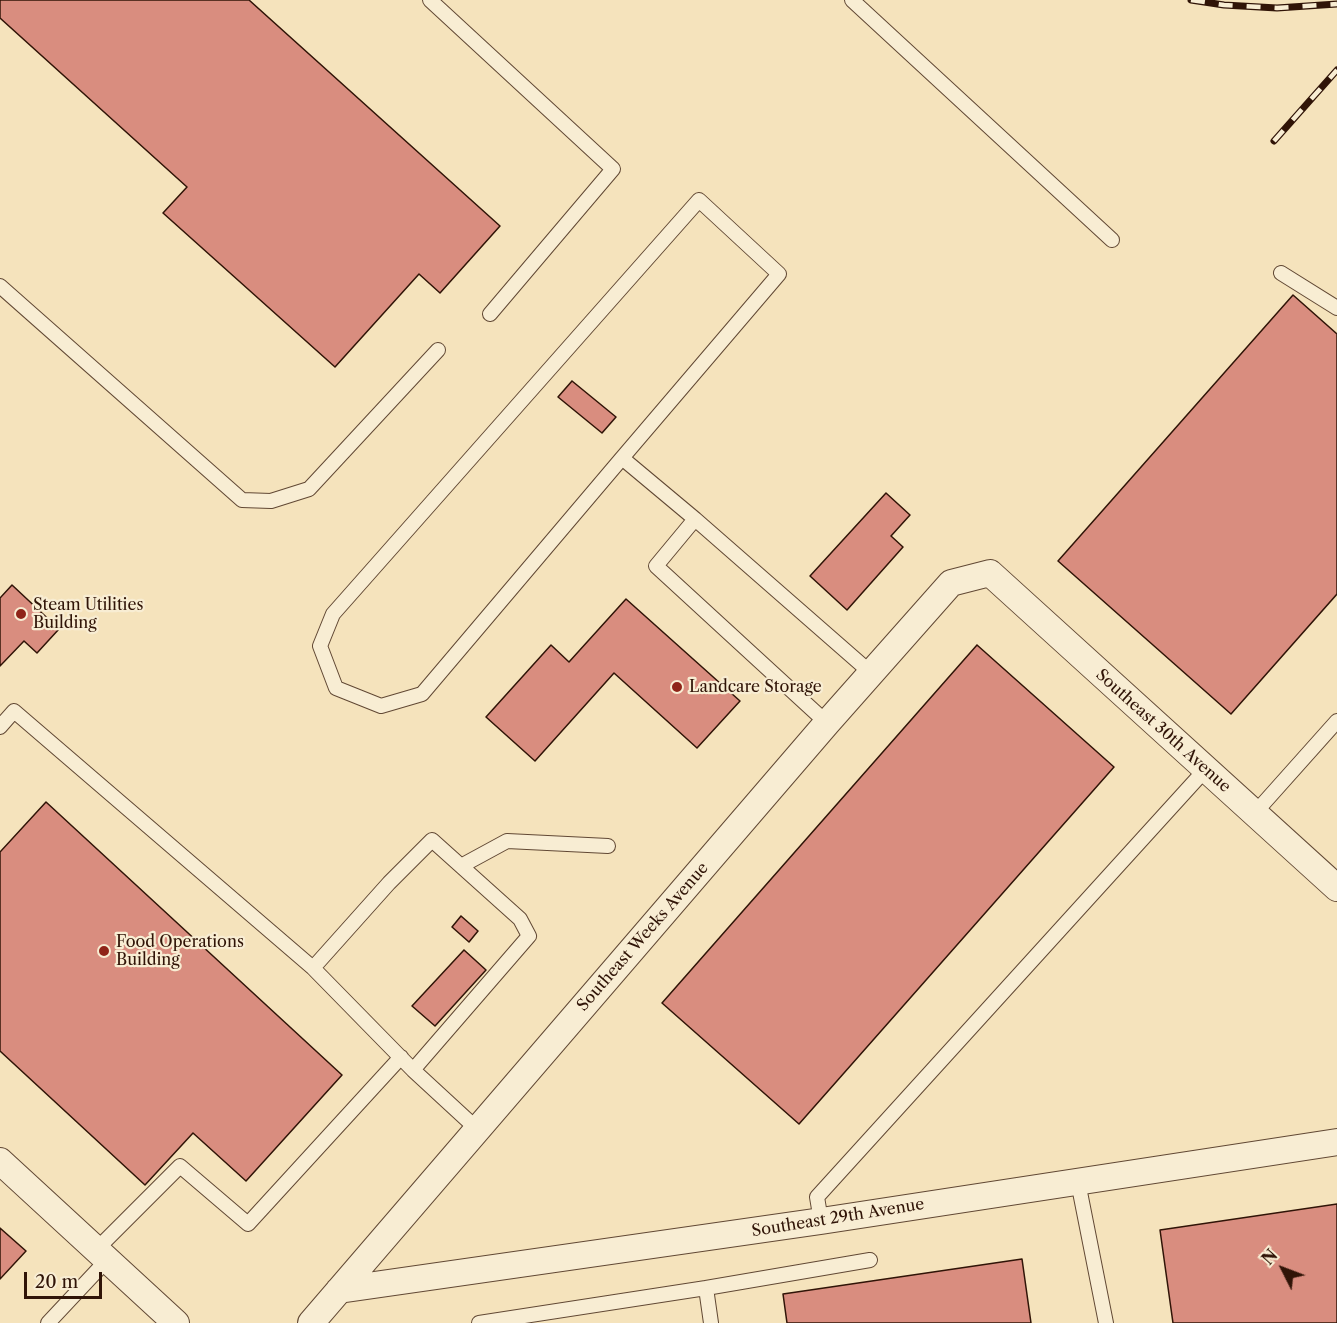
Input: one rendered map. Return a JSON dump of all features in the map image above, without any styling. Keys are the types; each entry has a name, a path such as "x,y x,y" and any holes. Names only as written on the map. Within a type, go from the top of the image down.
{"street":[{"name":"Southeast Weeks Avenue","path":"311,1323 826,723 951,583 990,573"},
{"name":"Southeast 30th Avenue","path":"990,573 1337,888"},
{"name":"Southeast 29th Avenue","path":"339,1290 821,1221 1337,1142"},
{"path":"0,1161 176,1323"}],"lane":[{"path":"430,0 613,170 490,314"},
{"path":"852,0 1112,240"},
{"path":"699,200 778,274 622,458 422,694 381,706 336,688 320,646 333,614 699,200"},
{"path":"1281,273 1337,308"},
{"path":"0,286 242,500 271,501 309,489 438,350"},
{"path":"622,458 872,673"},
{"path":"695,519 656,566 826,723"},
{"path":"0,727 14,711 313,968 413,1070 477,1129"},
{"path":"1254,814 1337,721"},
{"path":"821,1221 817,1197 1205,770"},
{"path":"313,968 389,883 432,840 520,919 529,936 413,1070"},
{"path":"460,866 507,841 608,846"},
{"path":"48,1323 101,1255 180,1166 248,1224 401,1057"},
{"path":"1078,1182 1106,1323"},
{"path":"479,1323 870,1260"},
{"path":"706,1288 711,1323"}],"building":[{"path":"0,0 249,0 500,226 440,293 419,274 335,367 163,213 187,187 0,18"},
{"path":"1293,295 1337,334 1337,594 1231,714 1058,561"},
{"path":"572,381 616,417 602,433 558,397"},
{"path":"886,493 910,515 891,536 903,547 847,610 810,576"},
{"name":"Steam Utilities Building","path":"12,585 59,629 37,653 24,641 0,666 0,598"},
{"name":"Landcare Storage","path":"626,599 740,701 697,748 614,673 535,761 486,717 551,645 569,662"},
{"path":"977,645 1114,767 799,1124 662,1003"},
{"name":"Food Operations Building","path":"46,802 342,1075 246,1181 193,1133 145,1185 0,1051 0,852"},
{"path":"461,916 478,931 469,942 452,927"},
{"path":"464,950 486,970 435,1026 412,1006"},
{"path":"1337,1204 1337,1323 1173,1323 1160,1230"},
{"path":"0,1228 26,1251 0,1279"},
{"path":"1022,1259 1031,1323 787,1323 783,1294"}],"railway":[{"path":"1191,0 1224,5 1277,8 1337,4"},
{"path":"1274,141 1337,70"}],"place":[{"name":"Steam Utilities Building","path":"21,614"},
{"name":"Landcare Storage","path":"677,687"},
{"name":"Food Operations Building","path":"104,951"}]}
